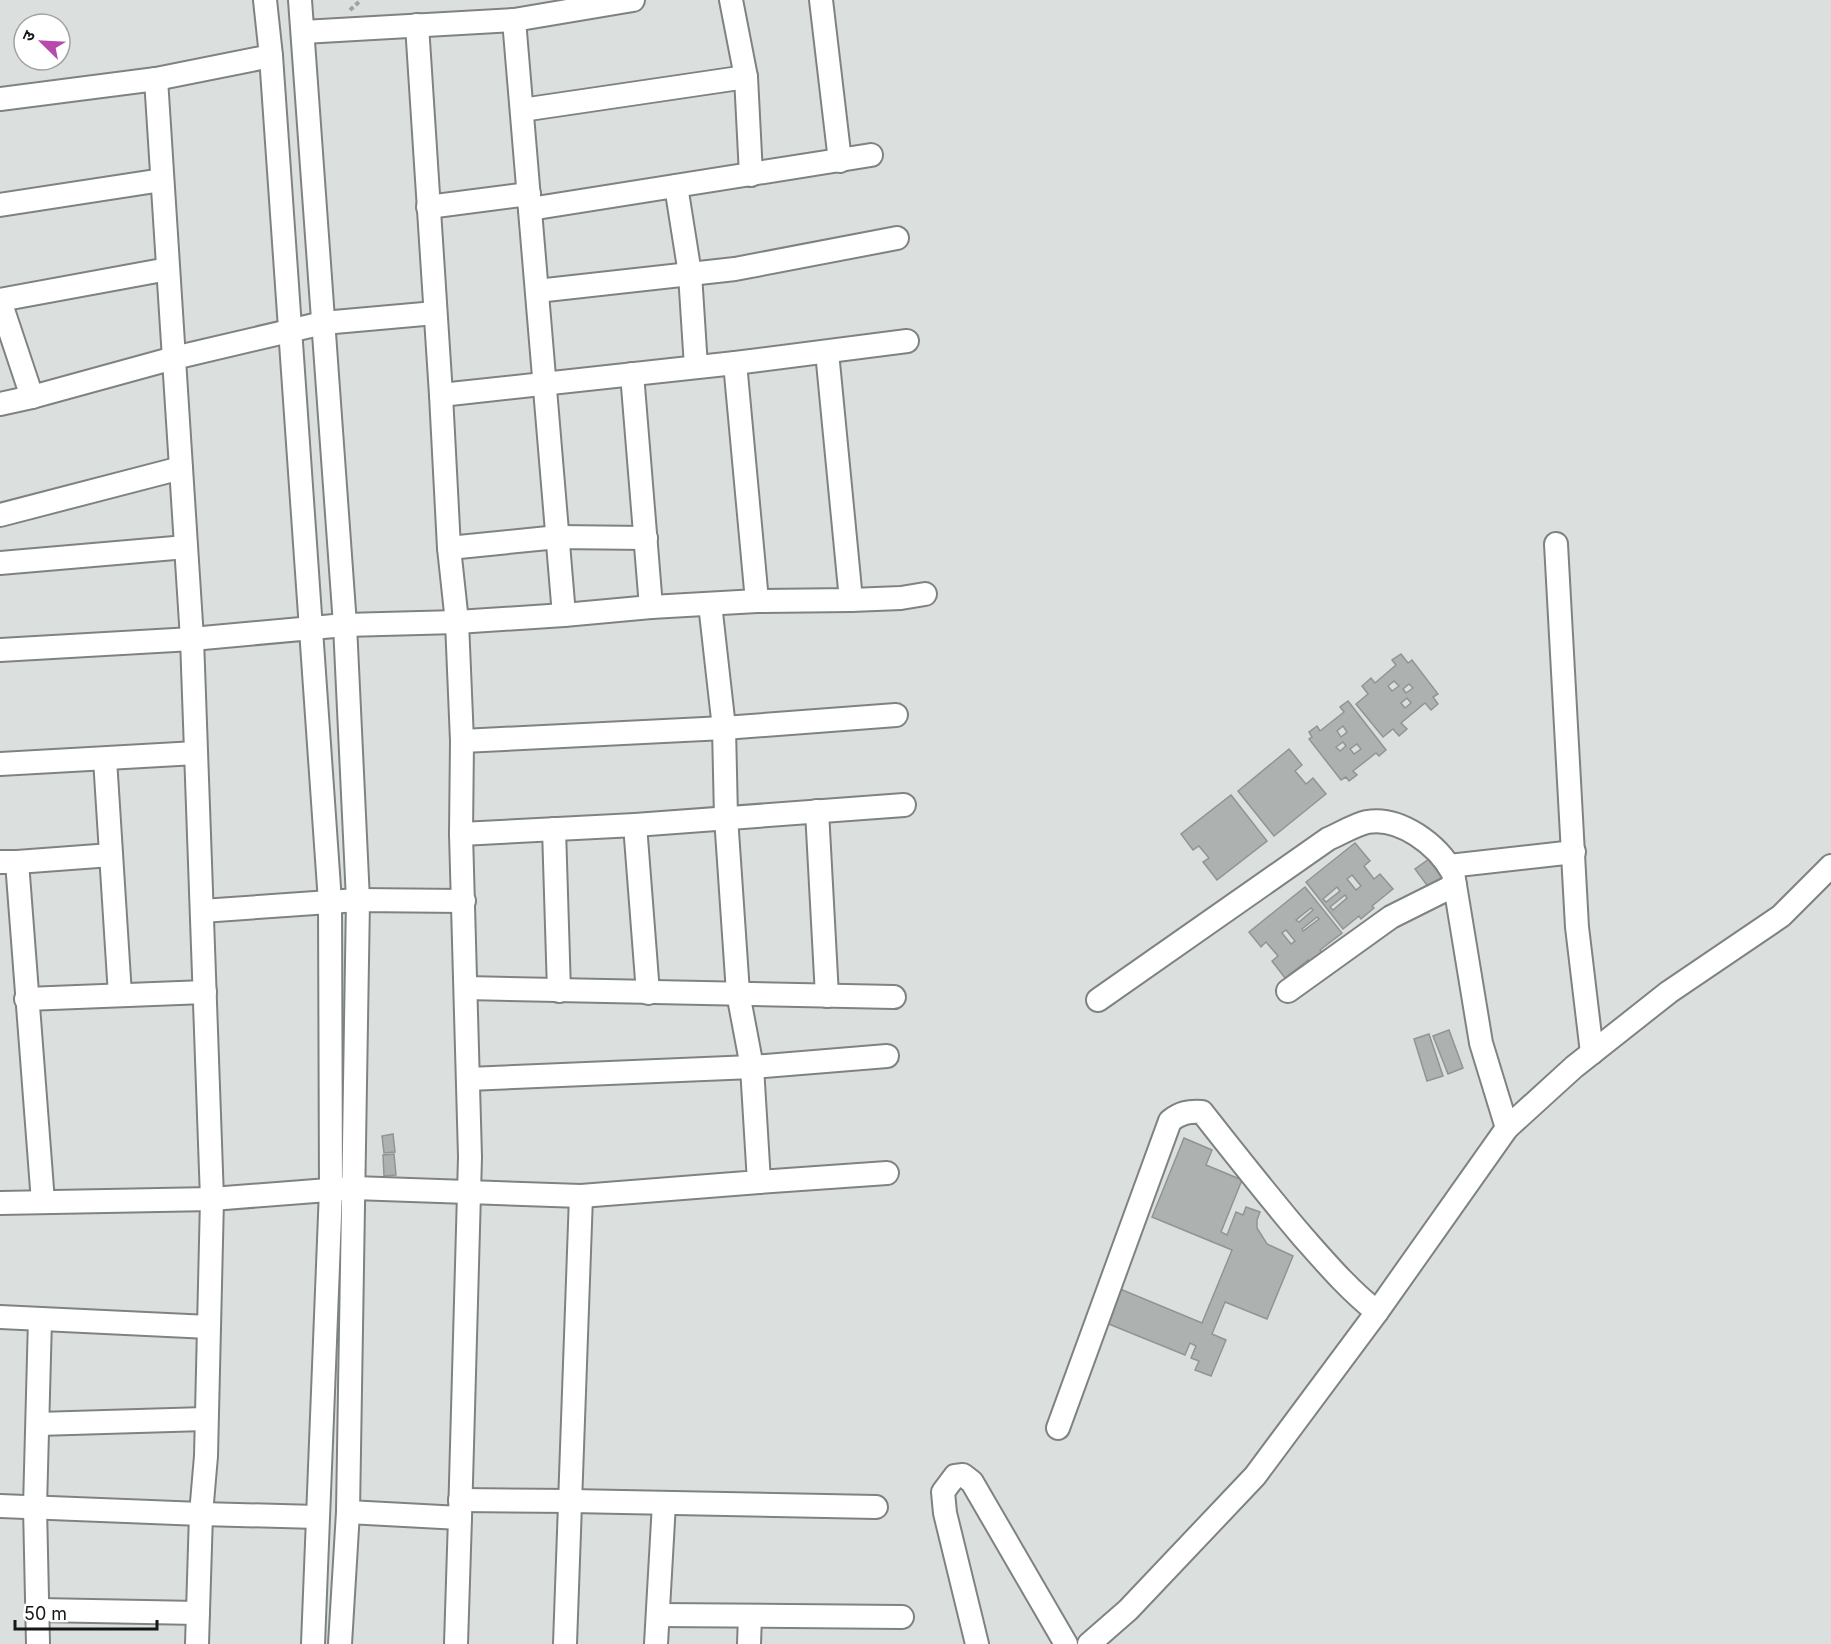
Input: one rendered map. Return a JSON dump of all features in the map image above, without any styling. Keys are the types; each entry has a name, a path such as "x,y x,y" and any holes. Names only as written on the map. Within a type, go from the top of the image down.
{"street":[{"path":"265,0 271,56 330,902 331,1190 313,1644"},
{"path":"300,0 345,625 358,900 348,1512 340,1644"},
{"path":"303,32 514,20 633,0"},
{"path":"731,0 746,77 751,175"},
{"path":"821,0 840,161"},
{"path":"514,20 564,615"},
{"path":"417,25 449,548 457,622 462,741 461,834 469,1194 456,1644"},
{"path":"0,99 156,79 271,56"},
{"path":"522,110 746,77"},
{"path":"156,79 192,639 212,1199 205,1419 206,1456 201,1514 197,1644"},
{"path":"428,207 529,201 676,186 871,155"},
{"path":"0,205 162,180"},
{"path":"676,186 690,274 696,367"},
{"path":"537,291 735,269 897,238"},
{"path":"32,397 0,301 168,269"},
{"path":"0,404 174,358 323,323 435,313"},
{"path":"441,394 735,363 907,341"},
{"path":"827,352 851,600"},
{"path":"735,363 757,601"},
{"path":"632,374 651,607"},
{"path":"0,515 181,468"},
{"path":"449,548 558,537 646,538"},
{"path":"1556,544 1577,927 1592,1053"},
{"path":"0,563 186,547"},
{"path":"2,643 192,639 345,625 457,622 651,607 757,601 901,598 926,594"},
{"path":"710,604 724,728 726,816 738,993 752,1068 759,1182"},
{"path":"462,741 724,728 896,715"},
{"path":"0,764 196,753"},
{"path":"105,759 120,995"},
{"path":"461,834 635,825 726,816 904,805"},
{"path":"817,811 827,996"},
{"path":"1098,1000 1328,839 1367,822 1384,822 1406,829 1425,840 1452,875 1481,1044 1507,1128"},
{"path":"635,825 648,993"},
{"path":"554,829 559,991"},
{"path":"1288,991 1452,875 1574,852"},
{"path":"43,1202 26,999 8,862 111,855"},
{"path":"1089,1644 1128,1610 1256,1476 1377,1312 1507,1128 1592,1053 1669,992 1781,916 1831,866"},
{"path":"202,911 358,900 464,901"},
{"path":"466,988 894,998"},
{"path":"26,999 205,992"},
{"path":"468,1079 752,1068 886,1056"},
{"path":"1058,1428 1170,1121 1179,1114 1189,1111 1202,1112 1271,1200 1315,1251 1356,1296 1377,1312"},
{"path":"0,1203 212,1199 354,1188 581,1197 887,1173"},
{"path":"565,1644 581,1197"},
{"path":"0,1317 208,1328"},
{"path":"38,1644 39,1610 34,1507 40,1319"},
{"path":"38,1424 205,1419"},
{"path":"977,1644 945,1513 943,1492 955,1476 963,1475 972,1482 1066,1644"},
{"path":"348,1512 460,1509 571,1501 876,1507"},
{"path":"656,1644 664,1503"},
{"path":"0,1506 317,1517"},
{"path":"39,1610 198,1613"},
{"path":"658,1615 902,1617"},
{"path":"749,1644 750,1616"}],"building":[{"path":"1401,654 1408,663 1412,660 1438,694 1433,697 1438,704 1431,710 1425,703 1401,723 1407,729 1399,736 1393,729 1383,737 1356,704 1368,694 1362,686 1371,678 1375,683 1396,665 1392,660","holes":["1394,681 1399,686 1392,691 1388,686","1409,684 1413,688 1406,693 1403,689","1407,698 1411,703 1405,708 1401,703"]},
{"path":"1348,701 1386,750 1379,756 1376,753 1353,771 1357,775 1349,781 1346,777 1341,780 1309,739 1312,737 1309,732 1317,726 1320,731 1344,712 1340,707","holes":["1343,726 1347,732 1341,737 1337,731","1343,742 1346,746 1340,751 1336,747","1357,744 1361,749 1354,754 1350,749"]},
{"path":"1289,749 1302,765 1295,771 1306,784 1313,778 1326,794 1274,836 1238,791"},
{"path":"1231,795 1267,841 1217,880 1203,862 1209,858 1199,846 1193,850 1181,834"},
{"path":"1355,843 1370,861 1364,866 1374,879 1380,874 1393,889 1372,906 1374,908 1361,919 1359,916 1343,929 1306,882","holes":["1352,875 1361,886 1356,890 1347,879","1337,887 1340,891 1326,902 1323,899","1345,895 1347,898 1333,910 1330,907"]},
{"path":"1429,859 1442,878 1429,888 1415,869"},
{"path":"1305,887 1342,933 1320,950 1325,956 1313,966 1308,960 1285,978 1272,961 1278,956 1266,942 1261,947 1249,932","holes":["1311,908 1313,910 1299,922 1296,920","1317,917 1319,919 1303,931 1302,929","1286,930 1295,941 1291,944 1282,933"]},
{"path":"1449,1030 1463,1068 1448,1074 1433,1036"},
{"path":"1429,1034 1443,1076 1427,1081 1414,1039"},
{"path":"393,1134 395,1152 384,1153 382,1136"},
{"path":"1184,1138 1212,1150 1206,1165 1242,1180 1221,1232 1227,1235 1236,1212 1243,1215 1246,1207 1260,1212 1257,1228 1267,1244 1293,1256 1267,1319 1225,1302 1212,1334 1226,1340 1211,1376 1195,1370 1199,1361 1191,1358 1196,1346 1190,1343 1185,1355 1099,1320 1113,1286 1202,1323 1232,1250 1152,1217"},
{"path":"394,1154 396,1175 384,1176 383,1155"}]}
